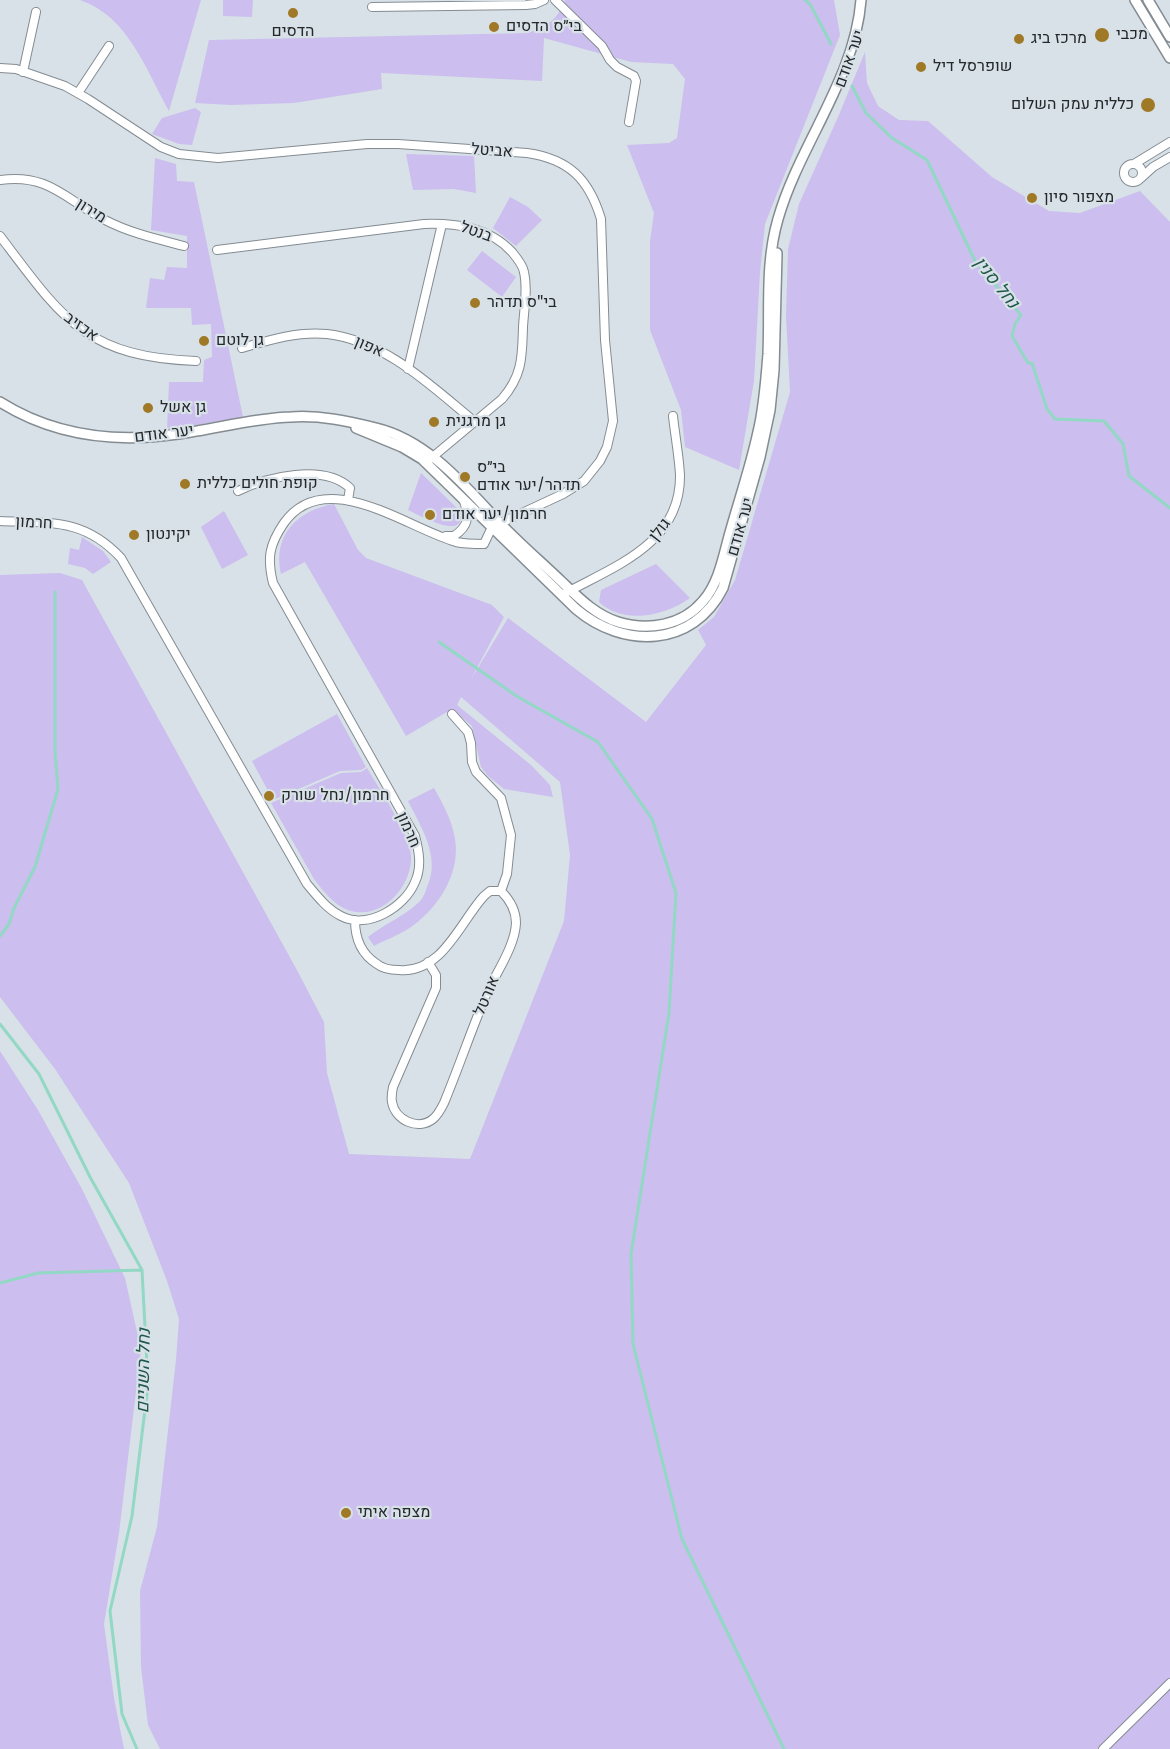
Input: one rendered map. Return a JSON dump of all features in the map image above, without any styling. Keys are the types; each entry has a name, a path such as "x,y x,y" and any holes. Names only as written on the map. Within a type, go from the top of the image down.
{"street":[{"path":"422,0 428,6"},
{"path":"372,7 458,3 526,5 543,0"},
{"path":"555,0 602,46 617,67 634,76 636,81 629,122"},
{"name":"יער אודם","path":"429,460 464,501 606,618 628,625 651,626 682,619 698,607 710,593 719,569 759,430 768,356 770,263 777,220 794,175 841,74 859,21 861,0"},
{"name":"יער אודם","path":"0,402 25,416 61,429 95,437 125,439 180,434 291,417 335,419 429,460 561,595 587,618 608,630 631,635 657,636 677,631 696,620 712,605 723,588 760,457 770,410 774,370 776,261 783,220 799,177 853,57 867,0"},
{"path":"1135,0 1170,58"},
{"path":"1148,0 1170,37"},
{"path":"23,72 36,12"},
{"path":"78,93 109,46"},
{"name":"אביטל","path":"0,68 49,80 78,93 161,147 187,155 218,158 367,144 398,144 540,155 576,174 588,186 596,201 601,219 604,340 612,410 611,435 600,461 584,481 563,494 496,526"},
{"path":"1170,142 1126,168 1125,176 1131,181 1140,179 1153,167 1170,157"},
{"path":"1134,164 1142,170 1140,179"},
{"name":"מירון","path":"0,180 30,179 49,185 120,227 139,235 184,246"},
{"name":"בנטל","path":"217,250 424,224 465,226 494,237 508,248 524,270 520,370 516,381 507,394 429,460"},
{"path":"408,369 442,224"},
{"name":"אכזיב","path":"0,236 47,298 81,330 121,350 142,356 195,361"},
{"name":"אפון","path":"242,348 275,338 303,334 326,334 351,339 373,347 408,369 475,422"},
{"name":"גולן","path":"561,595 646,547 670,519 677,498 680,475 673,416"},
{"path":"238,491 257,482 283,476 310,475 335,478 344,483 350,488 348,500"},
{"name":"חרמון","path":"0,521 57,524 76,528 93,534 107,543 121,558 307,884 329,908 342,917 355,920 376,917 400,903 416,881 419,852 415,836 273,583 269,567 270,551 287,519 301,507 316,500 333,498 365,505 457,542 484,544 496,526"},
{"path":"443,536 454,536 467,524 468,515 464,501"},
{"path":"355,920 355,935 360,946 378,965 391,970 405,971 428,962 451,942 484,896 490,891 501,891 507,874 511,835 501,798 476,772 472,762 468,732 452,714"},
{"name":"אורטל","path":"428,962 436,975 436,988 393,1087 391,1100 394,1110 402,1119 412,1124 425,1124 435,1118 444,1103 485,998 514,936 516,922 513,907 501,891"},
{"path":"1103,1749 1170,1683"}],"shaded area":[{"path":"80,0 201,0 169,111 134,46 123,31 111,18"},
{"path":"223,0 253,0 252,17 223,16"},
{"path":"565,0 834,0 840,35 765,224 754,381 739,470 685,447 681,410 650,330 650,241 654,213 627,145 669,143 677,138 685,79 673,64 631,62 544,38 542,81 381,73 382,89 294,103 231,105 195,103 209,40 528,33 555,18"},
{"path":"865,52 867,83 878,106 899,120 928,121 992,177 1049,211 1080,213 1140,191 1170,222 1170,1749 160,1749 148,1725 141,1667 140,1591 157,1527 179,1319 167,1281 129,1183 55,1069 0,997 0,575 60,573 82,580 324,1022 327,1073 349,1154 470,1159 564,921 570,855 560,782 461,697 457,705 531,765 550,785 553,797 504,789 488,776 481,767 472,726 452,709 406,736 305,562 281,574 280,547 284,536 299,519 309,512 334,504 358,550 366,558 492,605 504,617 470,681 508,618 646,722 706,645 698,630 714,617 735,580 790,392 786,316 788,249 799,204"},
{"path":"195,108 201,112 192,145 179,144 152,134 162,118"},
{"path":"406,154 474,156 476,193 454,189 413,190"},
{"path":"155,158 176,164 177,181 194,182 243,417 167,430 169,382 203,382 204,360 212,357 211,324 192,325 191,308 146,308 150,278 164,280 167,267 187,268 187,236 151,230"},
{"path":"510,197 528,207 542,220 516,246 493,228"},
{"path":"482,251 516,277 502,297 467,270"},
{"path":"421,473 460,511 461,520 457,525 450,526 431,521 408,510"},
{"path":"224,511 248,555 222,569 201,527"},
{"path":"82,537 103,551 111,562 93,574 85,568 68,564 70,548 79,550"},
{"path":"656,564 690,598 657,613 632,616 620,614 599,602 601,590"},
{"path":"337,714 366,767 361,770 340,771 273,800 252,761"},
{"path":"367,768 405,834 411,855 407,878 393,899 372,911 360,912 343,908 321,888 271,803 341,773 361,772"},
{"path":"434,788 454,832 456,852 450,879 437,902 418,921 374,946 368,937 421,900 431,876 431,853 428,843 408,801"},
{"path":"0,1051 38,1110 82,1189 125,1278 141,1350 119,1533 104,1624 114,1698 124,1749 0,1749"}],"waterway":[{"name":"נחל סנין","path":"805,0 810,4 831,44"},
{"name":"נחל סנין","path":"852,86 866,113 892,138 927,160 975,261 1021,315 1015,324 1012,336 1028,363 1032,363 1047,409 1055,419 1104,421 1123,444 1129,476 1170,508"},
{"path":"0,936 9,924 14,908 35,867 58,789 55,751 55,592"},
{"path":"439,642 518,697 598,742 652,819 676,893 669,1013 631,1254 633,1344 682,1539 784,1749"},
{"name":"נחל השניים","path":"0,1024 39,1074 90,1177 142,1270 148,1385 132,1516 110,1611 122,1714 137,1749"},
{"path":"0,1283 38,1273 142,1270"}],"place":[{"name":"הדסים","path":"293,13"},
{"name":"בי״ס הדסים","path":"494,27"},
{"name":"מכבי","path":"1102,35"},
{"name":"מרכז ביג","path":"1019,39"},
{"name":"שופרסל דיל","path":"921,67"},
{"name":"כללית עמק השלום","path":"1148,105"},
{"name":"מצפור סיון","path":"1032,198"},
{"name":"בי\"ס תדהר","path":"475,303"},
{"name":"גן לוטם","path":"204,341"},
{"name":"גן אשל","path":"148,408"},
{"name":"גן מרגנית","path":"434,422"},
{"name":"בי״ס תדהר/יער אודם","path":"465,477"},
{"name":"קופת חולים כללית","path":"185,484"},
{"name":"חרמון/יער אודם","path":"430,515"},
{"name":"יקינטון","path":"134,535"},
{"name":"חרמון/נחל שורק","path":"269,796"},
{"name":"מצפה איתי","path":"346,1513"}]}
